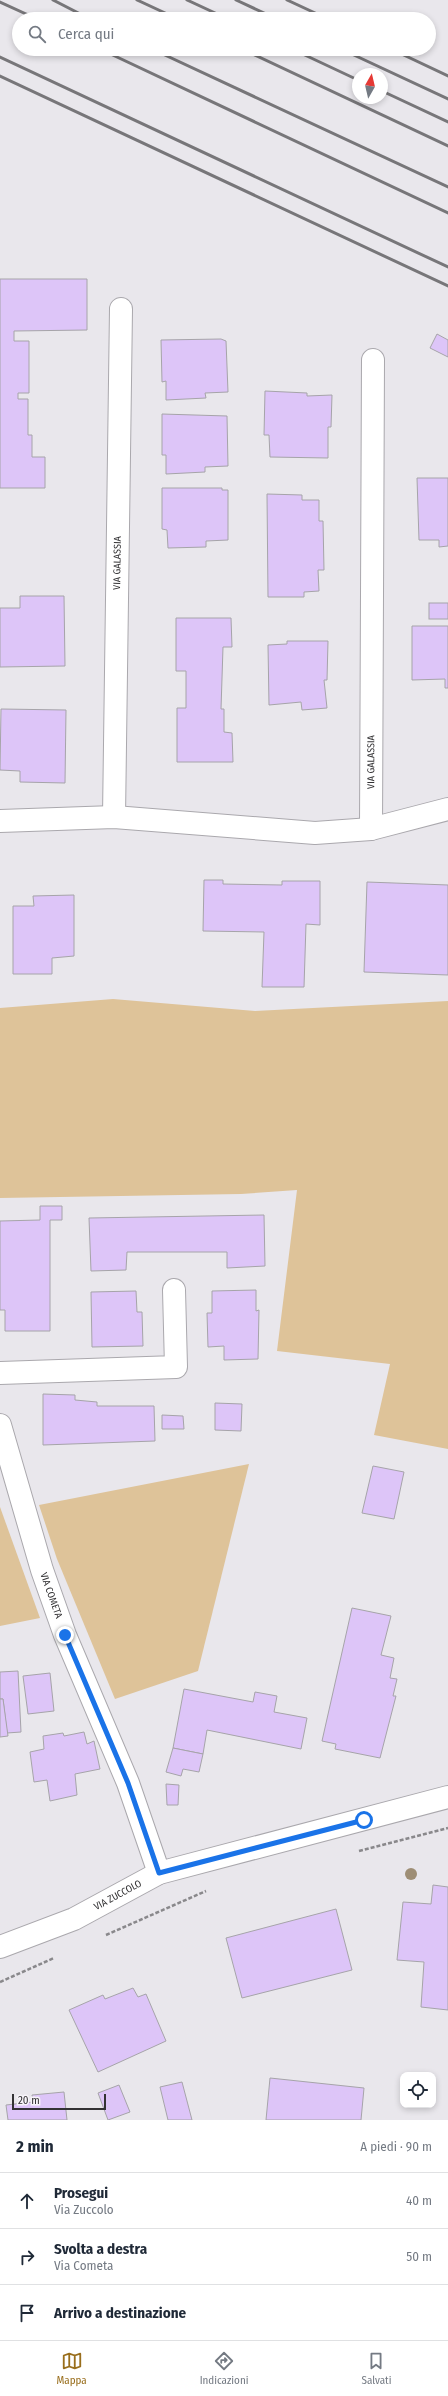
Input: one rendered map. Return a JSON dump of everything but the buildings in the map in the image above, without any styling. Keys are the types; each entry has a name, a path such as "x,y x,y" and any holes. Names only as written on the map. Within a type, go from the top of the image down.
{"street":[{"name":"VIA GALASSIA","path":"114,817 121,309"},
{"name":"VIA GALASSIA","path":"371,829 373,360"},
{"path":"0,821 114,817 315,832 371,829 448,809"},
{"path":"0,1373 176,1367 174,1290"},
{"name":"VIA COMETA","path":"0,1425 42,1570 65,1635 128,1783 159,1873"},
{"name":"VIA ZUCCOLO","path":"0,1947 74,1919 159,1873 448,1797"}],"path":[{"path":"358,1852 448,1828"},
{"path":"100,1938 207,1891"},
{"path":"0,1982 57,1957"}],"shaded area":[{"path":"113,999 255,1011 448,1001 448,1449 374,1435 390,1364 277,1351 297,1190 241,1194 0,1198 0,1008"},
{"path":"249,1464 198,1671 115,1699 57,1559 39,1505"},
{"path":"0,1507 40,1618 0,1626"}],"railway":[{"path":"53,0 76,12"},
{"path":"137,0 163,12"},
{"path":"187,0 213,12"},
{"path":"236,0 262,12"},
{"path":"287,0 313,12"},
{"path":"0,2 22,12"},
{"path":"115,56 448,213"},
{"path":"167,56 448,187"},
{"path":"257,56 448,146"},
{"path":"307,56 352,77"},
{"path":"356,56 448,99"},
{"path":"406,56 448,76"},
{"path":"0,57 448,267"},
{"path":"0,76 448,286"},
{"path":"388,94 448,122"}],"route":[{"path":"65,1635 128,1783 159,1873 364,1820"}]}
